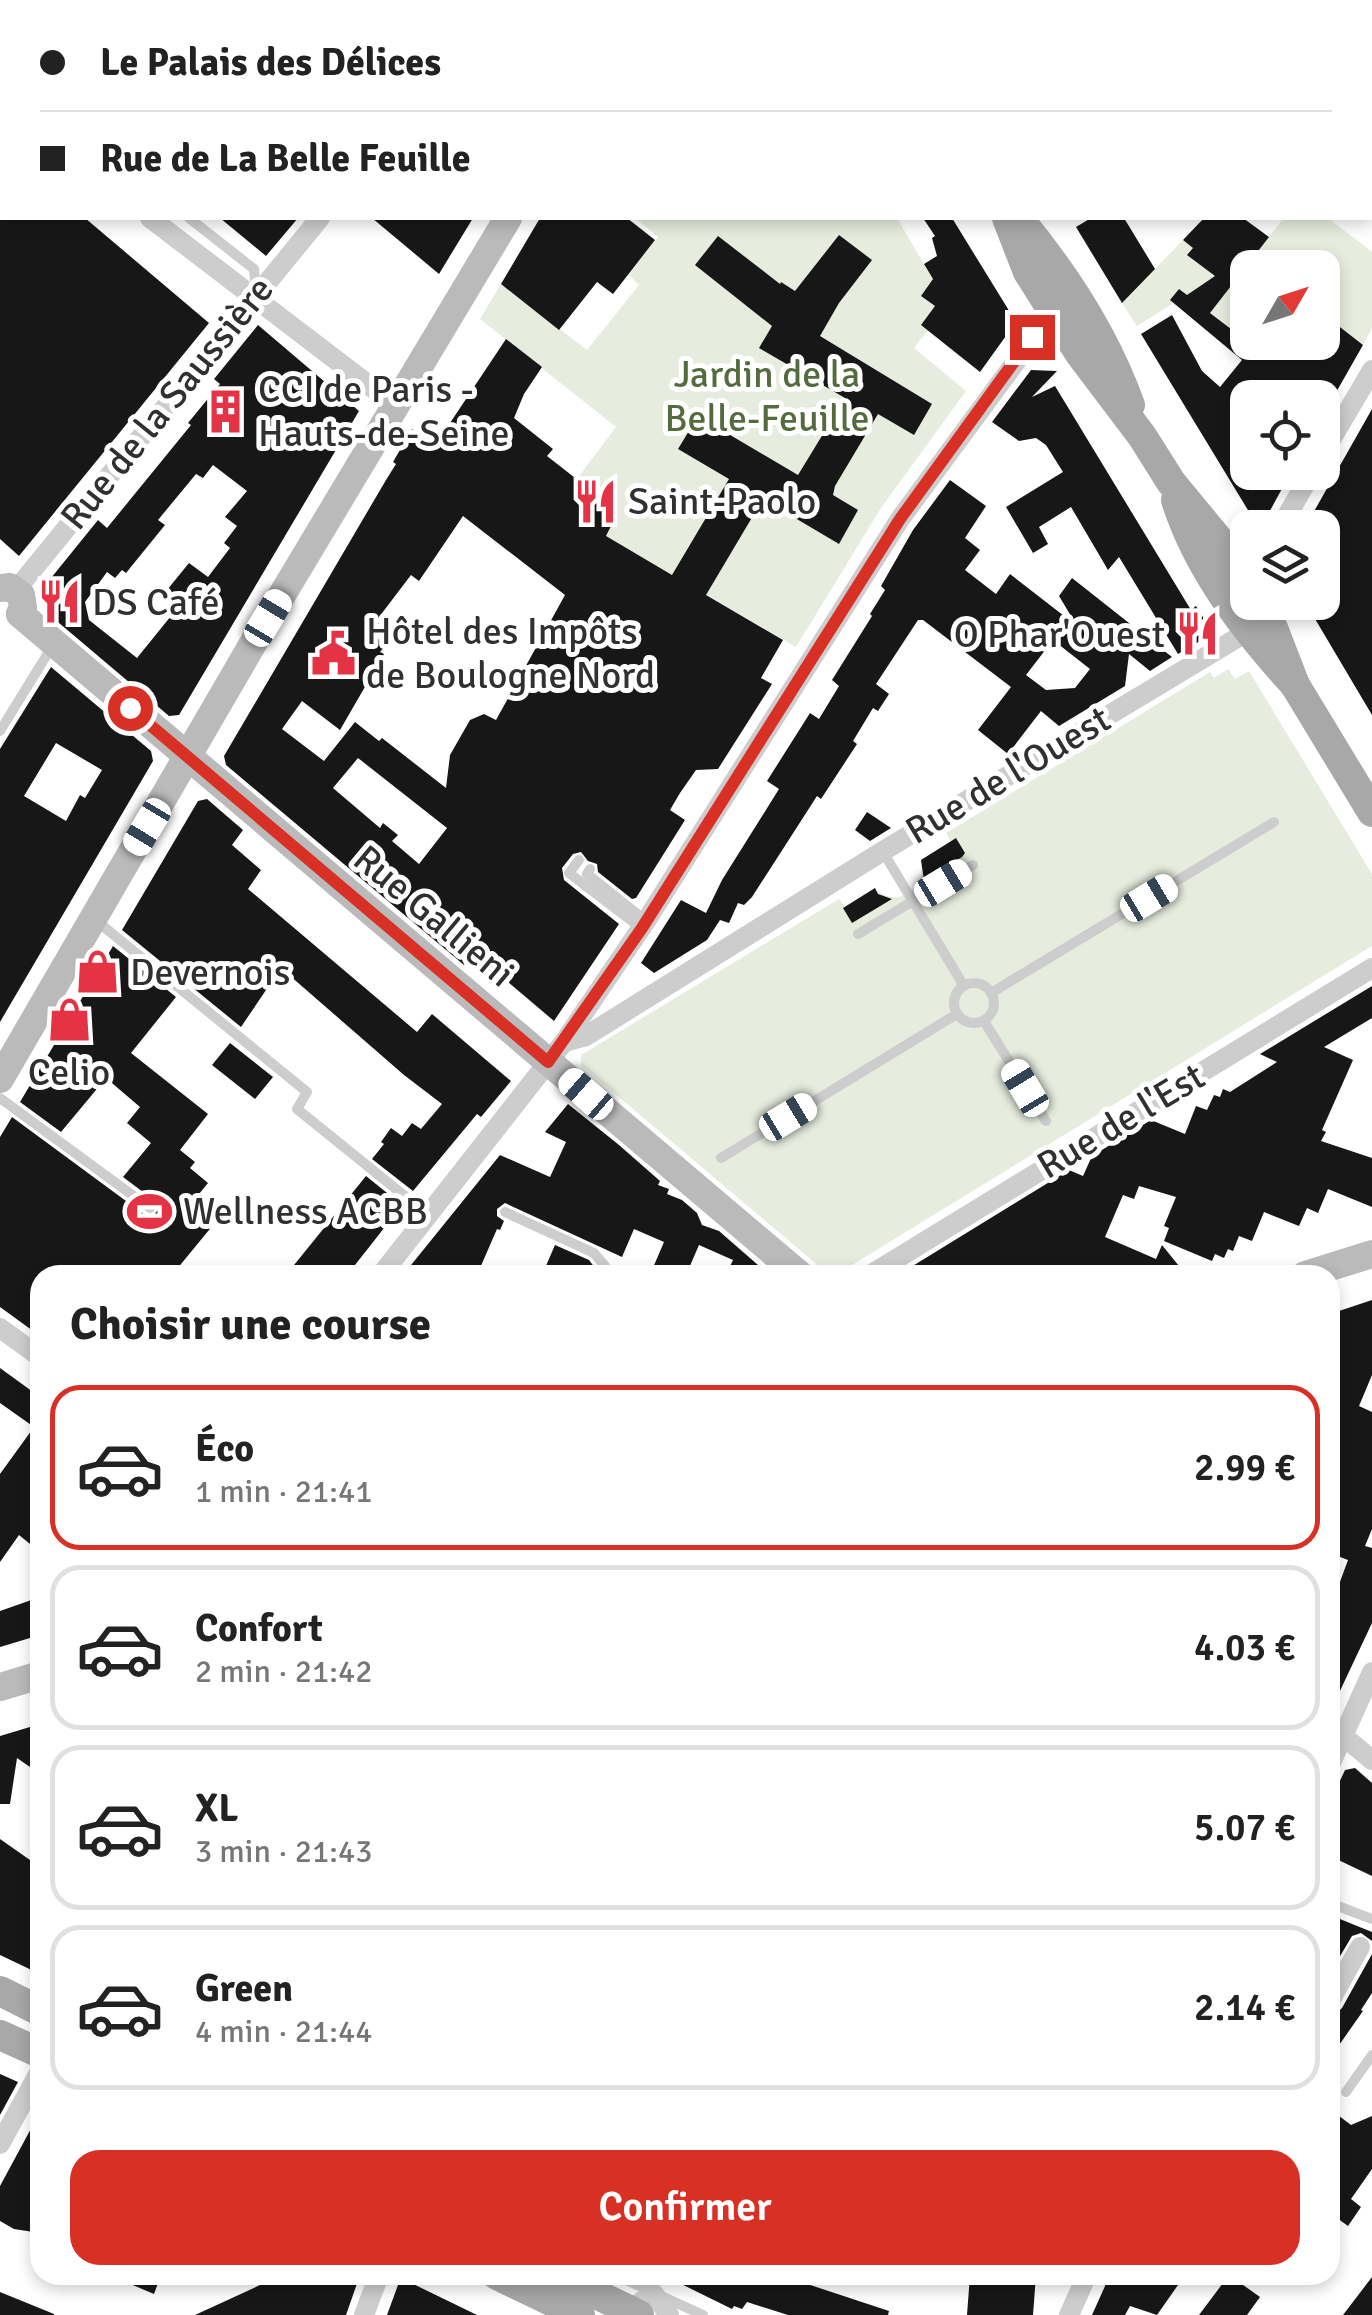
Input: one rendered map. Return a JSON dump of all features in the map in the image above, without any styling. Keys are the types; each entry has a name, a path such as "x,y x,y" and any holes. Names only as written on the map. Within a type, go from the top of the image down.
{"main road":[{"path":"1008,220 1028,272 1062,300 1114,362 1142,436 1230,561"},
{"path":"1020,220 1053,260 1062,300"},
{"path":"1247,620 1248,632 1295,685 1372,812"},
{"path":"1270,620 1295,685"},
{"path":"0,1992 30,2006"},
{"path":"0,2010 30,2024"},
{"path":"0,2035 30,2049"},
{"path":"0,2045 30,2052"},
{"path":"518,2285 580,2315"},
{"path":"584,2285 640,2306"}],"street":[{"path":"153,220 395,405"},
{"name":"Rue de la Saussière","path":"8,596 256,298 261,273 318,220"},
{"path":"0,1079 507,220"},
{"path":"389,1265 429,1216 459,1192 644,924 900,519 1062,300"},
{"path":"1340,424 1372,370"},
{"name":"Rue Gallieni","path":"8,596 54,644 189,758 556,1052 586,1094 788,1265"},
{"name":"Rue de l'Ouest","path":"556,1052 1248,632"},
{"name":"Rue de l'Est","path":"886,1265 1372,968"},
{"path":"1337,1265 1372,1254"},
{"path":"0,1328 30,1350"},
{"path":"1340,1724 1363,1712 1372,1672"},
{"path":"0,1688 30,1678"},
{"path":"1340,1732 1372,1760"},
{"path":"1340,1984 1360,1948"},
{"path":"0,2144 30,2090"},
{"path":"364,2315 375,2285"},
{"path":"659,2285 640,2306 669,2315"},
{"path":"1068,2315 1082,2285"}],"lane":[{"path":"192,220 261,273"},
{"path":"0,731 54,644"},
{"path":"991,993 1274,822"},
{"path":"883,851 964,986"},
{"path":"579,860 569,872 644,924"},
{"path":"858,934 974,865"},
{"path":"590,869 586,874 644,924"},
{"path":"92,918 307,1092 297,1109 429,1216"},
{"path":"979,984 991,993 993,1009 984,1021 969,1023 956,1014 954,998 964,986 979,984"},
{"path":"721,1158 956,1014"},
{"path":"984,1021 1046,1121"},
{"path":"0,1098 150,1208"},
{"path":"505,1212 594,1253 604,1265"},
{"path":"1340,1907 1372,1919"},
{"path":"1346,2092 1372,2054"},
{"path":"622,2285 640,2306 702,2315"}],"green space":[{"name":"Jardin de la Belle-Feuille","path":"637,220 898,220 935,283 921,296 935,306 921,325 928,330 914,348 966,391 881,508 796,647 606,537 613,522 605,517 611,506 576,480 616,427 480,319 501,284 587,350 639,285 628,274 658,237"},
{"path":"1282,220 1331,220 1372,252 1372,328 1363,345 1340,327 1340,250 1259,250"},
{"path":"1183,240 1213,263 1230,260 1230,328 1187,295 1137,326 1122,303"},
{"path":"1228,669 1235,679 1249,671 1372,874 1372,946 852,1265 818,1265 581,1065 581,1055 839,899 845,907 875,888 892,897 908,893 920,879 920,860 951,842 946,833 1210,672 1214,678"}],"building":[{"path":"0,220 87,220 209,323 19,556 0,539"},
{"path":"222,220 296,220 266,256"},
{"path":"374,220 472,220 439,274"},
{"path":"539,220 630,220 655,240 613,294 597,282 559,330 501,284"},
{"path":"924,220 953,220 1016,322 980,372 921,325 935,306 921,296 933,279 924,264 937,256 932,238 935,236"},
{"path":"1088,220 1125,220 1155,269 1122,303 1076,227"},
{"path":"1202,220 1246,220 1269,237 1259,250 1230,250 1230,287 1210,313 1230,328 1230,350 1170,300 1179,289 1187,295 1215,276 1187,255 1193,248 1183,240"},
{"path":"839,235 872,260 820,336 932,404 914,435 878,414 835,486 833,495 858,510 839,544 763,499 706,595 783,640 761,678 772,684 718,769 696,770 680,793 670,810 685,820 636,898 632,899 598,872 597,864 581,852 573,854 562,868 564,880 619,924 554,1021 474,953 464,965 226,765 224,756 396,464 393,462 412,429 436,444 506,339 542,367 514,418 553,449 547,456 611,506 605,517 613,522 606,536 672,575 729,479 678,449 698,416 798,475 845,398 759,348 772,326 695,265 718,236 780,284 795,291","holes":["463,516 565,595 496,720 484,714 470,720 450,755 446,788 355,722 324,761 282,729 302,701 340,730 384,654 380,652 386,645 376,637 383,627 376,621 411,575 419,581","358,758 447,828 419,864 392,841 398,835 383,823 380,828 333,788"]},
{"path":"1172,315 1202,371 1220,387 1242,360 1340,360 1340,327 1363,345 1340,385 1340,380 1230,380 1230,480 1141,334"},
{"path":"258,325 359,411 179,715 169,716 52,617 52,596 47,583 98,520 107,528 191,425 188,423 220,384 214,379","holes":["213,465 247,491 225,517 237,526 224,543 230,548 208,577 189,563 167,590 177,598 170,607 175,611 137,658 89,620 85,602 107,572 115,578 122,570 126,573 165,525 158,520 196,474 203,478"]},
{"path":"1031,370 1057,371 1032,397 1055,386 1191,610 1196,606 1209,627 1203,630 1200,641 1178,654 1119,557 1108,570 1071,507 1039,527 1048,544 1033,553 1006,507 1063,472 1046,445 1036,438 1019,441 992,422"},
{"path":"1372,409 1372,715 1316,620 1340,620 1340,510 1315,510 1326,490 1340,490 1340,466"},
{"path":"950,480 986,506 965,538 980,550 965,570 996,594 1010,574 1077,626 1059,596 1072,578 1172,657 1150,671 1129,654 1125,686 1059,726 1041,711 1008,754 978,730 1011,687 918,620 876,684 889,694 878,711 873,708 853,741 857,744 821,799 817,796 752,897 744,905 738,903 729,923 720,920 707,940 654,973 641,963 681,900 706,913 779,789 767,781 810,713 819,719 839,686 832,680 872,616 885,590 881,586 913,530","holes":["1053,640 1090,669 1075,688 1046,690 1026,675"]},
{"path":"1236,490 1281,490 1270,510 1248,510"},
{"path":"51,667 151,751 153,761 0,1022 0,749","holes":["56,743 102,770 85,798 80,795 66,821 24,796"]},
{"path":"207,799 243,830 232,845 261,870 248,889 417,1032 432,1014 511,1081 481,1117 477,1114 413,1191 372,1159 391,1128 402,1136 412,1123 421,1129 442,1104 281,968 241,1027 122,930 198,801"},
{"path":"867,812 891,828 870,841 855,830"},
{"path":"956,838 965,853 962,857 924,880 921,860"},
{"path":"875,888 878,894 892,899 852,923 843,908"},
{"path":"113,946 176,997 131,1053 208,1114 180,1150 195,1162 190,1168 208,1183 199,1194 223,1213 180,1265 30,1265 30,1329 0,1307 0,1137 12,1117 145,1215 153,1216 158,1210 155,1201 123,1177 151,1143 127,1123 140,1107 106,1078 61,1132 20,1102"},
{"path":"1372,986 1372,1018 1324,1047 1353,1060 1322,1130 1326,1132 1321,1141 1372,1158 1372,1207 1328,1189 1318,1213 1307,1208 1299,1226 1264,1212 1252,1241 1239,1236 1233,1251 1228,1249 1224,1258 1215,1254 1212,1261 1164,1241 1169,1228 1164,1226 1176,1197 1139,1186 1134,1199 1123,1195 1105,1237 1156,1259 1162,1245 1178,1265 914,1265 1069,1170 1083,1176 1092,1156 1151,1120 1185,1134 1196,1106 1207,1110 1214,1095 1220,1097 1223,1089 1230,1092 1277,1062 1260,1054"},
{"path":"230,1043 273,1077 255,1099 212,1065"},
{"path":"568,1104 660,1181 658,1185 669,1189 667,1194 697,1213 702,1225 719,1231 759,1265 731,1265 733,1260 699,1245 690,1265 654,1265 664,1242 634,1229 622,1257 505,1203 497,1209 497,1216 504,1221 481,1265 411,1265 500,1155 550,1177 566,1142 545,1132"},
{"path":"366,1176 402,1205 355,1265 294,1265"},
{"path":"555,1245 593,1265 546,1265"},
{"path":"1372,1300 1372,1375 1359,1406 1372,1412 1372,1529 1365,1546 1372,1548 1372,1623 1340,1691 1340,1582 1348,1560 1340,1557 1340,1311"},
{"path":"0,1368 30,1390 30,1424 0,1403"},
{"path":"30,1433 30,1544 19,1535 0,1562 0,1474"},
{"path":"30,1600 30,1638 0,1647 0,1611"},
{"path":"30,1727 30,1767 17,1758 10,1804 0,1804 0,1736"},
{"path":"1355,1768 1372,1783 1372,1876 1340,1861 1340,1781 1345,1770"},
{"path":"0,1839 30,1860 30,1969 0,1955"},
{"path":"1340,1919 1372,1932 1372,1941 1361,1933 1352,1936 1340,1956"},
{"path":"1372,1954 1372,1993 1340,2044 1342,2008"},
{"path":"0,2074 18,2082 0,2115"},
{"path":"1372,2116 1372,2169 1351,2199 1361,2207 1348,2226 1340,2220 1340,2117 1351,2125"},
{"path":"30,2130 30,2231 0,2221 0,2186"},
{"path":"1372,2277 1372,2315 1343,2315"},
{"path":"133,2285 157,2285 154,2294"},
{"path":"260,2285 356,2285 346,2315 195,2315"},
{"path":"398,2285 415,2285 477,2315 387,2315"},
{"path":"683,2285 810,2285 889,2311 888,2315 788,2315 747,2302 742,2309 732,2309"},
{"path":"969,2285 1035,2285 1033,2315 967,2315"},
{"path":"1106,2285 1178,2285 1157,2315 1130,2306 1125,2315 1092,2315"},
{"path":"1222,2285 1243,2285 1260,2297 1247,2315 1199,2315"},
{"path":"0,2292 54,2314 54,2315 0,2315"}],"place":[{"name":"CCI de Paris - Hauts-de-Seine","path":"225,411"},
{"name":"Saint-Paolo","path":"595,501"},
{"name":"DS Café","path":"59,602"},
{"name":"O Phar'Ouest","path":"1198,634"},
{"name":"Hôtel des Impôts de Boulogne Nord","path":"333,653"},
{"name":"Devernois","path":"97,972"},
{"name":"Celio","path":"69,1020"},
{"name":"Wellness ACBB","path":"150,1211"}],"route":[{"path":"130,708 548,1062 642,928 900,519 1032,337"}]}
